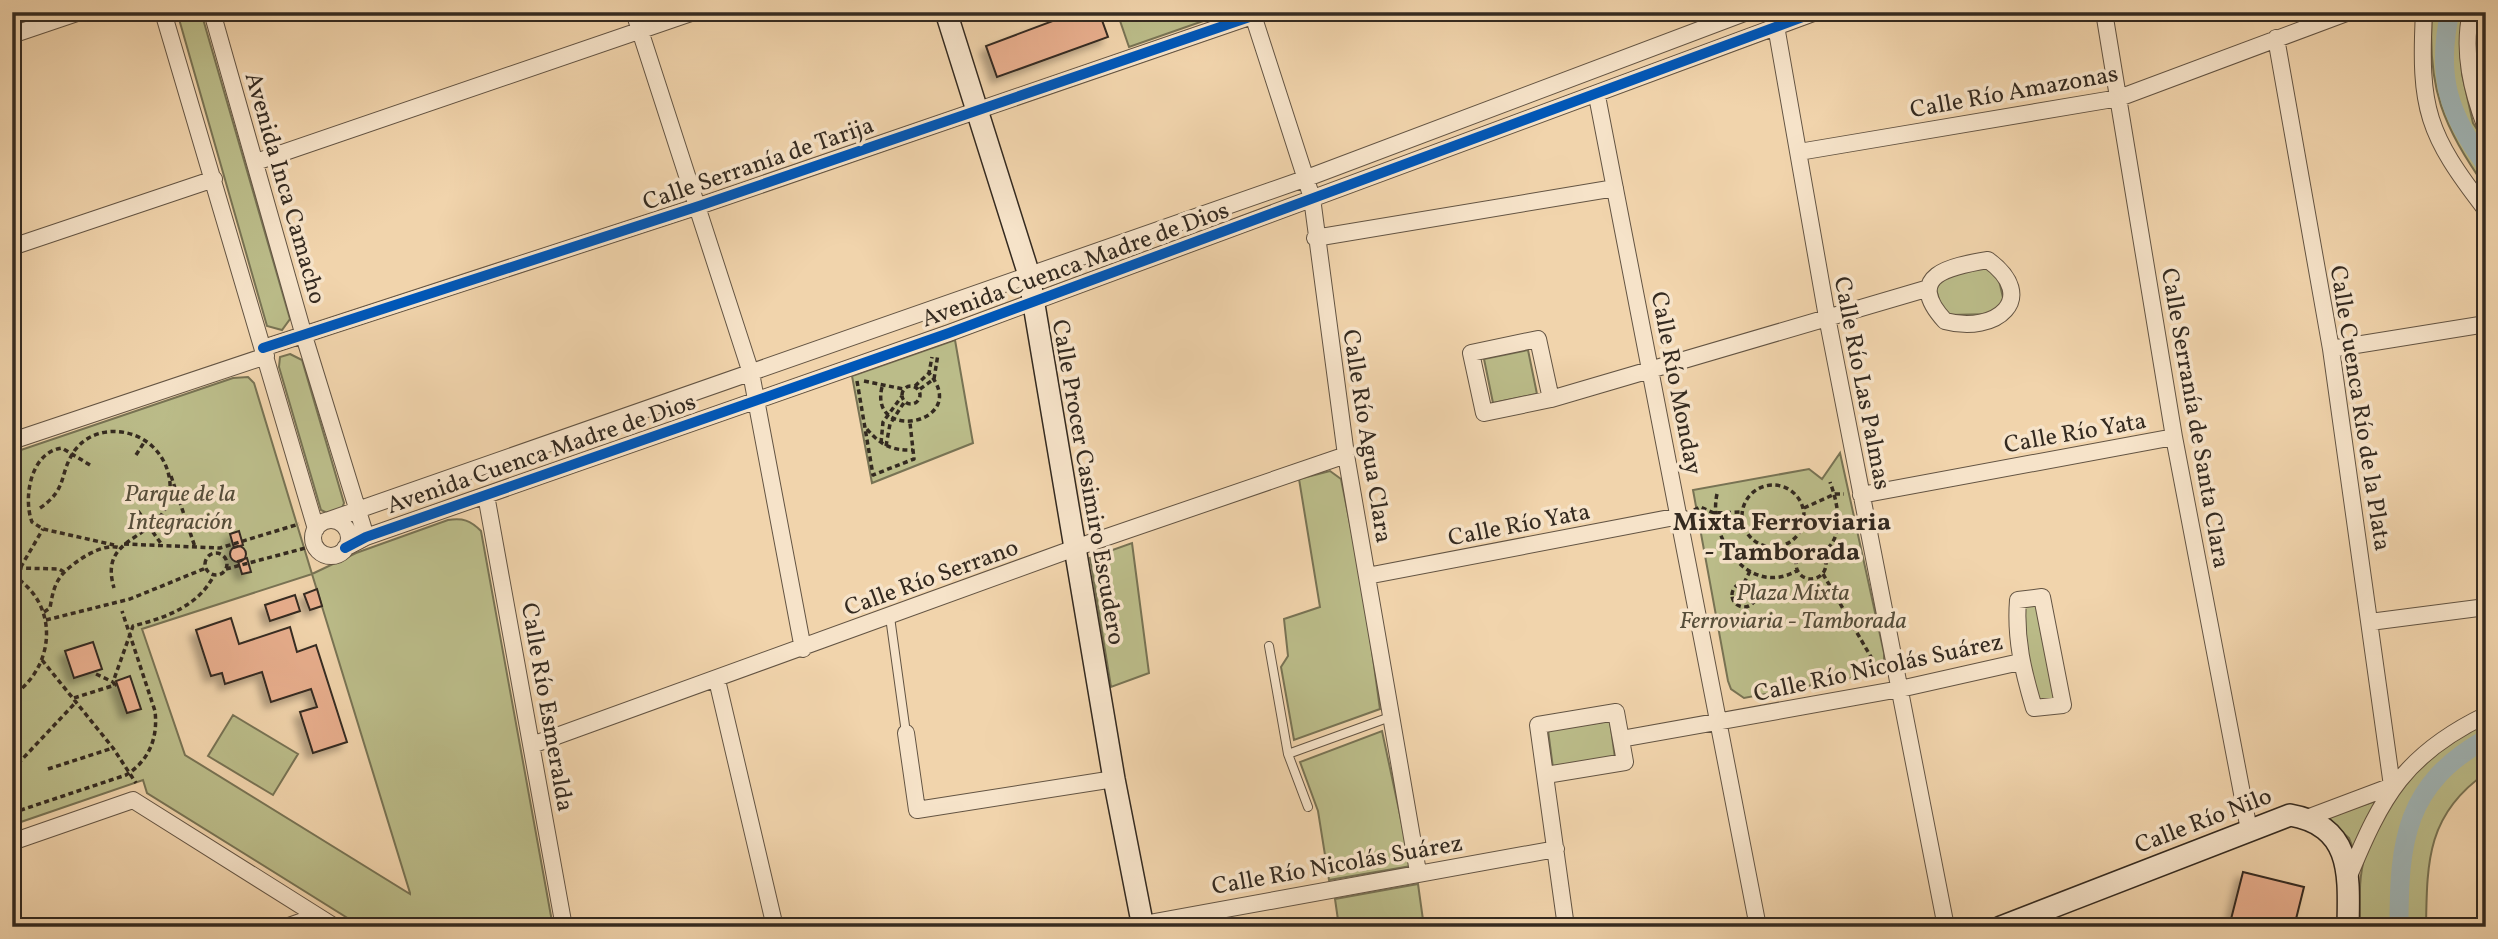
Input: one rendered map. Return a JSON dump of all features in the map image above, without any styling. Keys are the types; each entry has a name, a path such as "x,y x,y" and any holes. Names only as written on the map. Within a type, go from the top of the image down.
{"main road":[{"name":"Calle Procer Casimiro Escudero","path":"946,12 1029,275 1031,303 1075,548 1137,925"},
{"name":"Calle Río Nilo","path":"2001,927 2290,815 2307,818 2325,827 2339,843 2349,876 2348,927"}],"street":[{"path":"12,35 80,12"},
{"path":"163,12 318,528 322,553 332,556 345,548 348,532 341,523 318,528"},
{"name":"Avenida Inca Camacho","path":"212,12 304,336 366,537"},
{"path":"634,12 751,373 803,649"},
{"path":"256,162 694,12"},
{"name":"Avenida Cuenca Madre de Dios","path":"318,528 1307,178 1747,12"},
{"name":"Avenida Cuenca Madre de Dios","path":"345,548 366,537 1031,303 1597,96 1774,19 1816,12"},
{"name":"Calle Serranía de Santa Clara","path":"2104,12 2174,437 2249,830"},
{"name":"Calle Río Amazonas","path":"1800,152 2119,98 2349,12"},
{"path":"2424,12 2421,65 2434,134 2454,169 2486,210"},
{"path":"2471,12 2467,49 2469,74 2486,128"},
{"name":"Calle Serranía de Tarija","path":"12,440 304,336 699,206 1256,14"},
{"name":"Calle Río Agua Clara","path":"1256,14 1312,198 1315,238 1346,456 1418,872"},
{"name":"Calle Río Las Palmas","path":"1774,19 1800,152 1827,317 1946,927"},
{"name":"Calle Cuenca Río de la Plata","path":"2276,38 2331,349 2392,786"},
{"name":"Calle Río Monday","path":"1597,96 1652,367 1758,927"},
{"path":"12,247 214,179"},
{"path":"1315,238 1615,188"},
{"path":"1551,400 1538,339 1471,353 1483,413 1551,400 1652,367 1929,288 1940,270 1988,260 2004,275 2010,291 2010,304 2005,313 1995,320 1956,324 1945,321 1935,309 1929,288"},
{"path":"2331,349 2485,327"},
{"name":"Calle Río Yata","path":"1861,495 2174,437"},
{"name":"Calle Río Serrano","path":"532,745 803,649 1075,548 1346,456"},
{"name":"Calle Río Esmeralda","path":"486,495 564,927"},
{"name":"Calle Río Yata","path":"1367,576 1680,516"},
{"name":"Calle Río Nicolás Suárez","path":"2042,597 2063,705 2034,708 2020,662 2016,628 2018,600 2042,597"},
{"path":"2370,622 2486,607"},
{"name":"Calle Río Nicolás Suárez","path":"1621,738 1900,689 2020,662"},
{"path":"717,680 775,927"},
{"path":"1546,775 1625,762 1616,712 1538,725 1566,927"},
{"path":"2349,876 2370,825 2392,786 2425,753 2456,730 2486,715"},
{"path":"906,733 917,810 1114,779"},
{"path":"2307,818 2392,786"},
{"path":"12,842 133,800 335,927"},
{"name":"Calle Río Nicolás Suárez","path":"1137,925 1556,849"},
{"path":"286,927 317,916"}],"lane":[{"path":"890,617 906,733"},
{"path":"1269,646 1288,754 1308,807"},
{"path":"1288,754 1390,716"}],"path":[{"path":"920,390 934,379 938,349"},
{"path":"910,423 914,459 873,475 856,378 882,387 904,389 915,386 929,373 932,364 930,352"},
{"path":"882,387 882,401 888,412 892,417 910,423 926,418 937,404 938,388 929,373"},
{"path":"902,396 905,401 916,403 921,396 920,390 915,386"},
{"path":"881,443 883,422 904,389"},
{"path":"886,446 892,417 905,401"},
{"path":"864,427 886,446 913,450"},
{"path":"40,508 58,492 73,454 86,440 113,431 133,434 162,457 195,547"},
{"path":"136,455 145,441"},
{"path":"90,465 62,448 50,453 36,470 29,487 26,507 32,522 43,529 114,545 212,548 318,528"},
{"path":"114,588 112,563 121,546 155,522 167,503 171,488 169,470"},
{"path":"1821,553 1832,541 1839,517 1830,482"},
{"path":"1777,484 1798,497 1804,508 1801,532 1793,541 1770,548 1748,535 1742,512 1746,500 1754,491 1777,484"},
{"path":"1717,494 1714,513 1728,552 1750,571 1776,578 1798,570"},
{"path":"1804,508 1835,494 1861,495"},
{"path":"1680,516 1700,508 1714,513 1742,512"},
{"path":"138,511 162,545"},
{"path":"12,771 76,700 115,685 113,682 133,626 176,612 210,584 214,575 318,528"},
{"path":"12,582 43,529"},
{"path":"44,612 50,608 56,584 64,572 81,559 114,545"},
{"path":"212,548 214,554"},
{"path":"1798,570 1800,554 1811,549 1821,553 1826,563 1822,574"},
{"path":"214,554 223,556 226,569"},
{"path":"214,554 206,561 206,568 214,575"},
{"path":"12,561 19,568 59,569 64,572"},
{"path":"12,696 27,686 42,660 46,620 31,591 13,576 19,568"},
{"path":"46,620 130,599 206,568"},
{"path":"1798,570 1807,578 1822,574"},
{"path":"1744,583 1752,587 1756,596 1752,604 1744,607 1735,603 1732,595 1736,587 1744,583 1750,571"},
{"path":"1822,574 1871,657 1880,692"},
{"path":"12,813 131,772 153,745 157,726 155,711 122,611"},
{"path":"42,660 113,748 136,783"},
{"path":"96,674 113,682"},
{"path":"48,769 113,748"},
{"path":"12,779 15,788 12,792"}],"green space":[{"path":"177,12 201,12 290,319 282,330 267,326"},
{"path":"1117,12 1229,12 1129,47"},
{"path":"2432,12 2465,12 2461,49 2462,74 2473,123 2486,143 2486,188 2459,145 2441,106 2432,64"},
{"path":"2478,12 2486,12 2486,103 2476,58"},
{"path":"1987,266 1998,276 2004,302 1992,314 1949,315 1941,306 1936,289 1944,276"},
{"path":"955,340 973,443 872,483 852,376"},
{"path":"1528,350 1537,394 1493,403 1484,359"},
{"path":"290,354 302,360 344,503 342,508 327,513 321,510 279,367 280,357"},
{"name":"Parque de la Integración","path":"248,377 254,383 312,574 356,553 448,520 466,521 481,531 553,927 362,927 147,793 143,780 12,825 12,453 233,378","holes":["312,574 410,894 185,755 142,629"]},
{"name":"Plaza Mixta Ferroviaria - Tamborada","path":"1840,453 1884,661 1877,673 1744,698 1731,689 1728,681 1693,490 1809,469 1822,479"},
{"path":"1330,471 1341,479 1364,593 1380,709 1294,740 1281,667 1288,656 1284,619 1320,607 1299,479"},
{"path":"1132,543 1149,673 1111,687 1090,558"},
{"path":"2037,604 2055,699 2038,701 2026,659 2024,606"},
{"path":"233,715 298,754 273,795 208,756"},
{"path":"1610,721 1615,758 1553,768 1548,730"},
{"path":"2486,723 2486,773 2452,805 2441,822 2434,841 2428,881 2426,927 2360,927 2361,873 2373,834 2384,814 2397,794 2428,761 2446,746"},
{"path":"1382,731 1411,866 1329,880 1318,811 1300,762"},
{"path":"2376,801 2353,848 2349,838 2325,817"},
{"path":"1418,884 1424,927 1339,927 1335,899"}],"building":[{"path":"1068,12 1099,12 1108,37 997,77 986,46 1069,15"},
{"path":"239,531 243,545 234,548 230,534"},
{"path":"238,546 244,548 244,560 238,562 232,560 230,554 232,548"},
{"path":"247,558 251,572 242,574 238,561"},
{"path":"317,589 322,606 310,610 304,594"},
{"path":"295,595 300,611 270,621 265,605"},
{"path":"231,618 239,644 290,627 297,652 316,645 347,742 313,753 300,712 317,707 311,689 271,702 262,672 225,684 222,673 211,676 196,630"},
{"path":"93,642 102,669 74,678 65,651"},
{"path":"130,676 141,709 127,713 116,681"},
{"path":"2243,872 2304,887 2294,927 2229,927"}],"waterway":[{"path":"2450,12 2444,55 2448,93 2462,128 2486,165"},
{"path":"2399,927 2401,868 2412,818 2438,775 2459,756 2486,739"}],"cycle path":[{"path":"263,348 699,206 1264,12"},
{"path":"345,548 366,537 949,333 1816,12"}],"district":[{"name":"Mixta Ferroviaria - Tamborada","path":"1782,536"}]}
